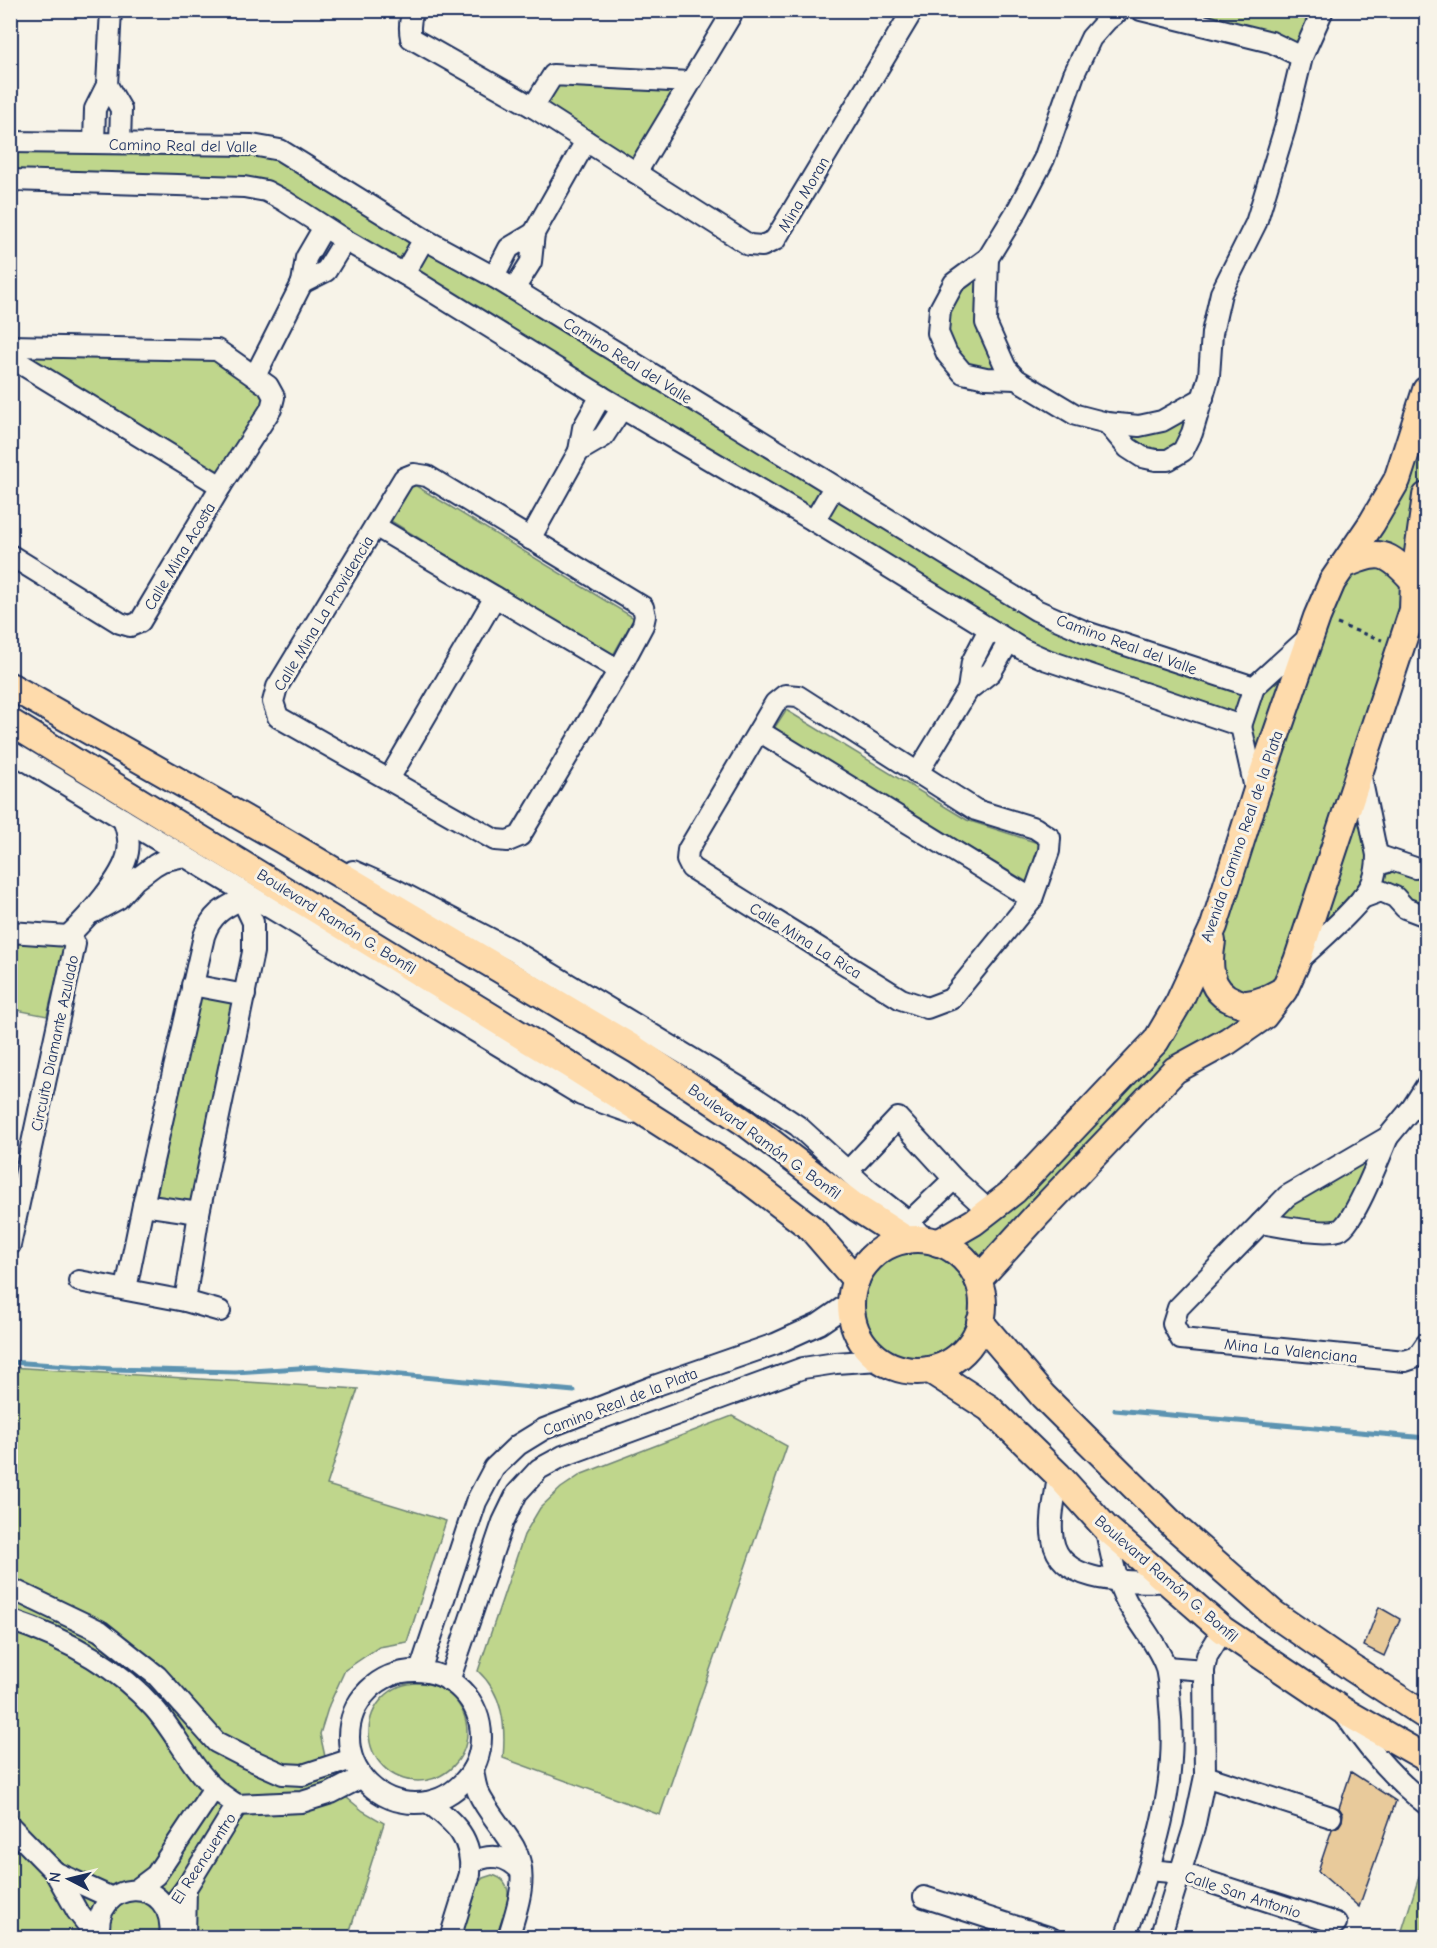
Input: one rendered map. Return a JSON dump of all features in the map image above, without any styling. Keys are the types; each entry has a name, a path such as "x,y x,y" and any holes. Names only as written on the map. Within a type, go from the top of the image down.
{"main road":[{"name":"Avenida Camino Real de la Plata","path":"920,1236 974,1222 1014,1191 1156,1041 1179,1002 1214,926 1256,793 1313,627 1332,582 1372,523 1397,480 1426,390"},
{"path":"978,1280 1175,1070 1228,1041 1257,1021 1274,1005 1284,990 1297,961 1413,610 1414,580 1426,496"},
{"path":"1344,566 1365,556 1378,555 1394,560 1414,580"},
{"name":"Boulevard Ramón G. Bonfil","path":"10,686 282,840 636,1050 747,1124 857,1208 920,1236"},
{"name":"Boulevard Ramón G. Bonfil","path":"10,722 256,871 739,1173 811,1228 854,1291"},
{"path":"1214,926 1209,959 1212,982 1228,999 1244,1005 1264,1001 1284,990"},
{"path":"920,1236 950,1248 967,1262 978,1280 982,1301 980,1322 972,1341 958,1357 930,1370 898,1369 879,1360 863,1344 854,1324 854,1291 868,1261 886,1247 920,1236"},
{"path":"980,1322 1043,1396 1176,1528 1274,1614 1426,1716"},
{"name":"Boulevard Ramón G. Bonfil","path":"930,1370 989,1408 1058,1475 1105,1527 1222,1630 1342,1710 1426,1758"}],"street":[{"path":"94,143 95,109 107,85 111,10"},
{"name":"Mina Moran","path":"414,10 409,28 411,38 532,107 749,245 762,246 775,240 913,10"},
{"path":"636,173 734,10"},
{"path":"1016,379 986,378 963,373 947,354 938,333 940,309 954,283 988,258 1018,209 1044,159 1074,74 1091,38 1107,20 1120,10"},
{"path":"1141,10 1271,42 1302,57"},
{"path":"1107,423 1128,448 1142,457 1168,460 1183,451 1192,433 1209,376 1212,333 1221,293 1259,215 1285,128 1302,57 1323,10"},
{"path":"532,107 553,75 690,82"},
{"path":"107,85 121,109 120,143"},
{"path":"514,289 531,262 534,233 586,141"},
{"name":"Camino Real del Valle","path":"10,142 252,145 280,150 424,238 514,289 1036,610 1086,632 1250,686"},
{"path":"10,180 244,187 266,191 601,396 814,521 1009,641 1047,660 1237,725"},
{"path":"255,376 302,284 306,258 324,227"},
{"path":"494,277 510,248 534,233"},
{"path":"404,274 424,238"},
{"path":"302,284 326,271 345,240"},
{"path":"988,258 986,323 1006,368 1016,379 1076,415 1107,423 1139,426 1162,421 1203,398"},
{"name":"Calle Mina Acosta","path":"10,346 217,350 268,386 274,397 271,409 221,486 140,622 130,626 120,622 10,555"},
{"name":"Calle Mina Acosta","path":"10,357 221,486"},
{"path":"530,538 579,451 584,428 601,396"},
{"path":"579,451 603,437 622,408"},
{"name":"Calle Mina La Providencia","path":"414,474 427,476 530,538 643,607 645,616 643,625 619,670 520,836 508,841 495,840 278,717 273,702 277,687 404,478 414,474"},
{"path":"814,521 834,487"},
{"name":"Calle Mina La Providencia","path":"375,526 619,670"},
{"path":"389,779 495,597"},
{"path":"1256,793 1237,725 1250,686 1313,627"},
{"path":"968,690 972,662 989,629"},
{"path":"917,774 968,690 991,672 1009,641"},
{"name":"Calle Mina La Rica","path":"785,695 798,696 917,774 976,810 1035,828 1050,838 1049,851 1032,899 951,999 927,1008 891,993 691,868 687,860 688,850 775,703 785,695"},
{"path":"759,731 1032,899"},
{"name":"Boulevard Ramón G. Bonfil","path":"10,751 184,856 244,896 581,1095 662,1123"},
{"path":"1297,961 1334,927 1372,885 1377,867 1377,855 1360,771"},
{"path":"68,936 90,914 125,863 129,840 123,819"},
{"name":"Boulevard Ramón G. Bonfil","path":"282,840 394,889 512,950 739,1087 798,1126 920,1236"},
{"path":"1377,855 1421,870"},
{"path":"90,914 118,899 135,880 155,865 184,856"},
{"path":"126,1289 207,926 221,909 244,896 251,914 254,936 245,995 199,1213 185,1301"},
{"path":"1362,898 1377,899 1426,916"},
{"name":"Circuito Diamante Azulado","path":"10,932 68,936 75,944 10,1245"},
{"path":"192,985 245,995"},
{"path":"1260,1223 1287,1196 1388,1137 1419,1112 1426,1086"},
{"path":"848,1171 898,1118 954,1179 989,1211"},
{"path":"1260,1223 1331,1232 1342,1230 1353,1216 1388,1137"},
{"path":"920,1236 954,1179"},
{"path":"143,1205 199,1213"},
{"name":"Mina La Valenciana","path":"1260,1223 1178,1308 1173,1324 1181,1339 1405,1361 1422,1351"},
{"path":"79,1281 185,1301 220,1311"},
{"name":"Camino Real de la Plata","path":"420,1671 476,1502 494,1468 518,1445 555,1425 657,1385 775,1344 819,1324 854,1291"},
{"name":"Camino Real de la Plata","path":"450,1681 503,1522 517,1493 539,1469 563,1456 802,1368 879,1360"},
{"path":"1058,1475 1053,1539 1057,1552 1068,1565 1084,1574 1118,1581 1168,1582"},
{"path":"1105,1527 1118,1581 1127,1601 1156,1646 1166,1667 1171,1712 1170,1775 1164,1813 1149,1870 1125,1938"},
{"path":"10,1588 100,1631 135,1656 157,1676 216,1742 283,1774 303,1775 352,1759"},
{"name":"El Reencuentro","path":"10,1620 31,1627 88,1654 127,1680 155,1709 214,1788 237,1806 302,1802 331,1793 362,1777"},
{"path":"1160,1938 1194,1828 1205,1776 1204,1670 1207,1656 1222,1630"},
{"path":"1166,1667 1204,1670"},
{"path":"420,1671 436,1674 450,1681 464,1694 475,1711 480,1730 479,1750 473,1769 454,1791 428,1802 402,1803 378,1793 362,1777 352,1759 349,1730 354,1710 365,1693 381,1680 400,1673 420,1671"},
{"path":"1342,1710 1363,1743 1386,1770 1426,1804"},
{"path":"1171,1712 1204,1713"},
{"path":"195,1764 216,1742"},
{"path":"473,1769 477,1790 489,1813 515,1848 521,1871 521,1890 508,1938"},
{"path":"277,1804 283,1774"},
{"path":"1205,1776 1331,1817"},
{"name":"El Reencuentro","path":"136,1890 156,1875 214,1788"},
{"path":"428,1802 462,1833 468,1846 471,1863 468,1881 450,1938"},
{"name":"El Reencuentro","path":"168,1911 186,1888 237,1806"},
{"path":"10,1826 55,1872 77,1911 99,1938"},
{"path":"471,1863 492,1856 513,1863 521,1871"},
{"name":"Calle San Antonio","path":"1149,1870 1181,1873 1336,1923"},
{"path":"55,1872 112,1898"},
{"path":"184,1938 186,1888"},
{"path":"99,1938 98,1925 102,1910 112,1898 123,1891 136,1890 149,1892 160,1900 168,1911 172,1924 170,1938"},
{"path":"924,1897 1051,1938"}],"path":[{"path":"1313,627 1400,647"}],"green space":[{"path":"1141,11 1323,11 1302,57"},
{"path":"553,75 690,82 636,173 533,107"},
{"path":"11,142 280,150 1036,610 1253,687 1308,638 1372,523 1426,390 1426,496 1420,535 1360,771 1377,855 1426,872 1426,916 1387,902 1362,898 1281,987 1175,1070 978,1280 982,1306 981,1321 973,1341 959,1356 943,1366 924,1370 905,1369 886,1363 870,1351 858,1334 853,1319 852,1304 855,1285 867,1263 879,1252 895,1243 974,1222 1156,1041 1256,793 1241,726 1047,660 266,191 11,179"},
{"path":"988,258 986,323 1006,368 986,378 947,354 940,309"},
{"path":"217,350 274,397 221,486 11,357"},
{"path":"1203,398 1192,433 1156,460 1107,423 1139,426"},
{"path":"413,484 634,618 613,655 391,521"},
{"path":"786,710 967,820 1041,844 1027,882 773,730"},
{"path":"10,943 64,946 47,1016 11,1009"},
{"path":"200,990 235,997 191,1203 157,1196"},
{"path":"1363,1163 1366,1168 1340,1227 1286,1223 1282,1210"},
{"path":"10,1367 358,1389 327,1485 446,1521 407,1642 379,1647 345,1670 329,1705 320,1734 328,1770 341,1793 363,1811 384,1823 348,1937 11,1937"},
{"path":"732,1416 787,1446 660,1815 503,1758 503,1722 498,1700 478,1671 524,1535 540,1508 561,1488 582,1474"},
{"path":"418,1683 437,1686 453,1697 464,1713 467,1732 464,1751 453,1767 437,1778 418,1781 399,1778 383,1767 372,1751 369,1732 372,1713 383,1697 399,1686"},
{"path":"1425,1858 1426,1937 1400,1937"},
{"path":"492,1875 501,1879 508,1893 508,1902 496,1937 458,1938 475,1886 483,1878"}],"building":[{"path":"1379,1607 1400,1619 1384,1656 1364,1646"},
{"path":"1351,1772 1396,1801 1359,1907 1318,1871 1332,1829 1339,1826 1342,1821 1343,1814 1339,1808"}],"waterway":[{"path":"10,1362 112,1369 235,1372 315,1367 574,1391"},
{"path":"1115,1410 1426,1438"}]}
